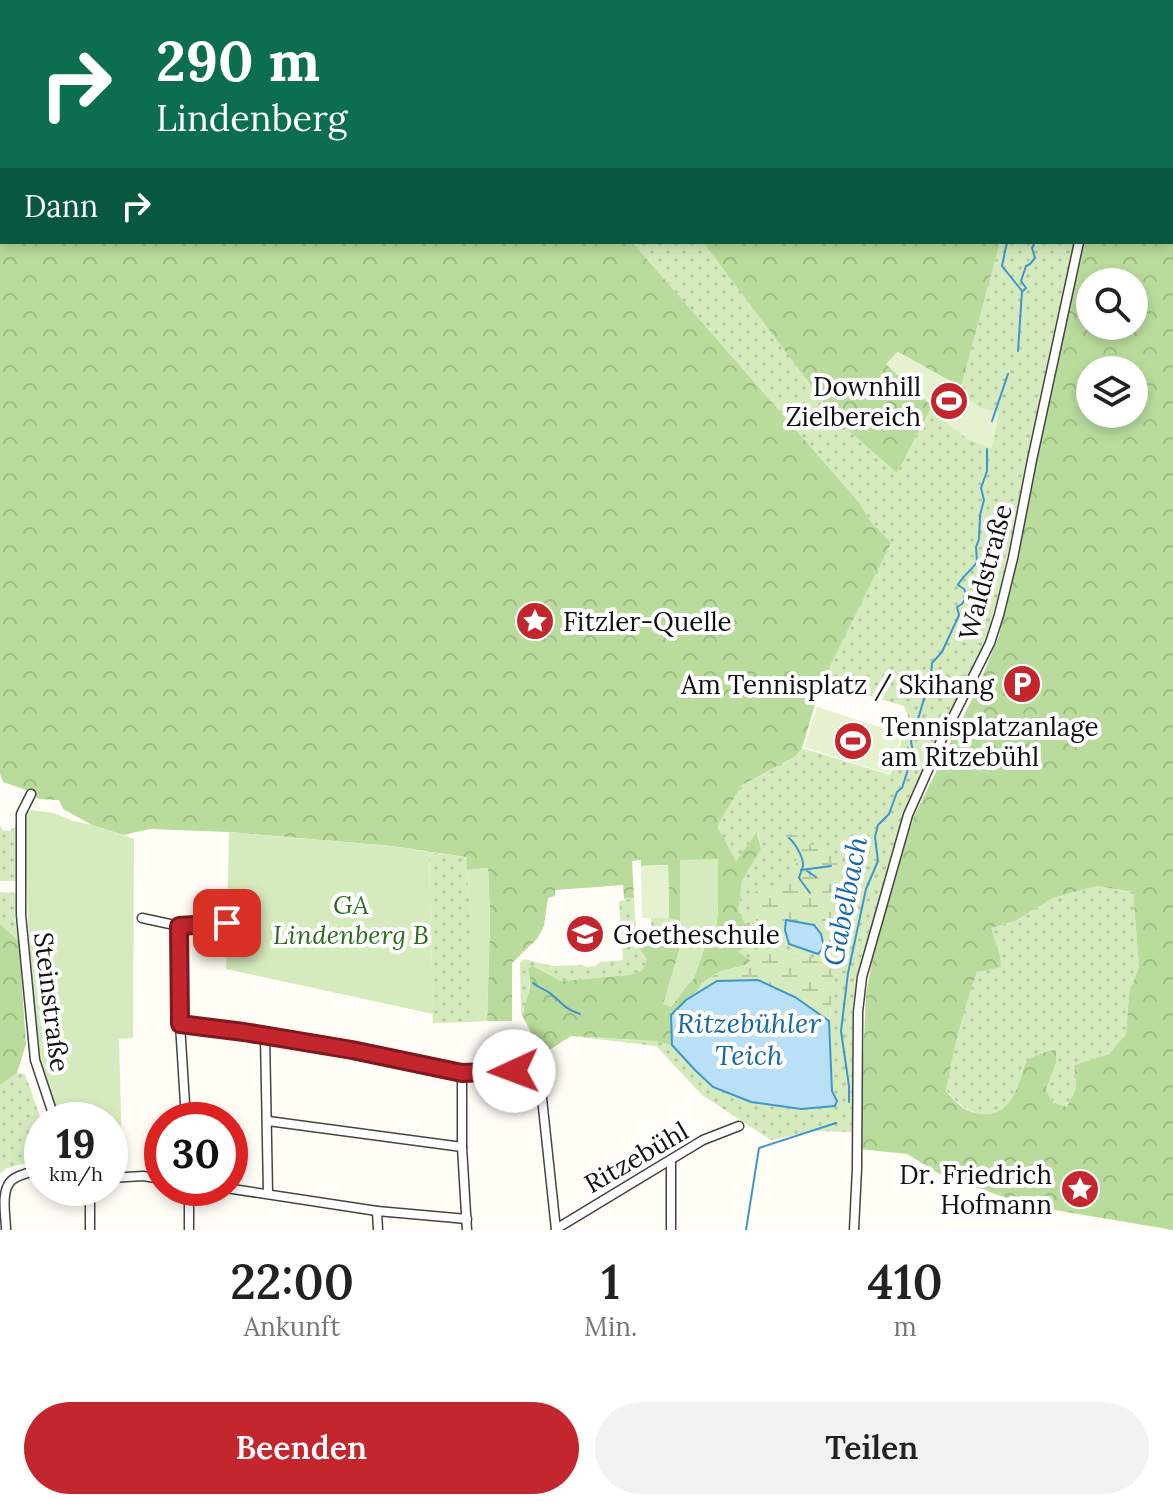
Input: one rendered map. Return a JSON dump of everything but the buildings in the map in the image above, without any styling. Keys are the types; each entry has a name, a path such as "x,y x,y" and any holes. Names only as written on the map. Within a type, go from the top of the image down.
{"street":[{"name":"Waldstraße","path":"854,1230 858,1012 862,977 908,815 990,643 999,615 1079,244"},
{"name":"Steinstraße","path":"31,794 21,814 21,915 35,1060 49,1102"},
{"path":"142,918 179,926 227,923"},
{"path":"179,926 185,1102"},
{"path":"180,1024 352,1050 462,1073 539,1070 556,1229"},
{"path":"265,1036 268,1193"},
{"path":"462,1073 467,1230"},
{"path":"268,1121 462,1147"},
{"name":"Ritzebühl","path":"556,1229 703,1140 739,1126"},
{"path":"671,1160 671,1230"},
{"path":"6,1230 9,1183 24,1175"},
{"path":"248,1191 377,1211 467,1219"},
{"path":"90,1206 90,1230"},
{"path":"189,1206 189,1230"},
{"path":"377,1211 378,1230"}],"green space":[{"path":"0,244 634,244 891,543 822,682 802,748 796,756 742,785 717,826 736,861 757,832 761,849 742,881 738,912 748,928 739,952 751,961 721,971 702,983 686,1000 672,1015 672,1045 571,1036 540,1056 521,1013 530,987 528,969 532,966 561,981 642,971 646,958 640,949 629,943 631,939 668,934 676,919 669,918 668,865 641,866 641,860 632,861 634,898 624,899 623,885 555,890 555,896 548,898 544,926 537,939 512,963 512,1021 487,1021 488,868 467,870 466,857 391,846 229,832 150,829 123,835 92,825 63,809 59,800 39,799 29,791 3,782 0,774","holes":["718,859 715,947 705,946 694,978 671,1007 664,1003 680,948"]},
{"path":"634,244 705,244 897,473 930,410 969,440 981,408 964,397 956,384 961,386 999,244 1074,244 1001,587 984,645 898,833 858,973 852,1012 854,1132 814,1131 771,1140 702,1095 656,1046 571,1036 672,1045 713,1087 811,1108 830,1107 837,1101 832,1091 831,1010 810,957 766,945 751,961 739,952 738,912 742,881 761,849 758,833 736,861 716,827 742,785 796,756 802,748 890,775 909,719 904,706 822,682 890,543 858,501","holes":["774,886 792,887 838,951 831,961 767,936 754,892"]},
{"path":"705,244 999,244 961,387 898,352 886,364 932,406 897,473 838,421"},
{"path":"1082,244 1173,244 1173,1230 1043,1208 941,1175 907,1154 859,1149 866,994 877,935 914,816 976,691 999,636 1076,269 1076,340 1148,340 1148,268 1076,268","holes":["1097,886 1133,892 1139,967 1129,994 1126,1034 1109,1054 1074,1065 1076,1088 1067,1107 1052,1102 1046,1089 1056,1063 1056,1050 1037,1055 1027,1062 1009,1103 998,1112 971,1112 958,1103 946,1091 967,1001 977,972 1001,967 991,928 1015,921 1053,898"]},
{"name":"Downhill Zielbereich","path":"897,352 956,384 964,397 981,408 999,412 992,448 969,440 930,410 932,405 886,364"},
{"name":"Tennisplatzanlage am Ritzebühl","path":"817,707 902,734 889,774 804,747"},
{"path":"31,810 54,813 134,839 133,1038 119,1039 121,1102 53,1102 37,1059 28,923 26,815"},
{"path":"17,819 18,881 0,881 0,825 3,830 9,831 15,827"},
{"path":"791,831 807,843 835,854 839,865 833,891 845,914 838,951 832,961 818,954 824,946 785,931 789,944 770,936 756,920 754,892 781,886 795,869 796,858 789,837"},
{"name":"GA Lindenberg B","path":"229,832 429,852 433,1014 226,969"},
{"path":"429,852 466,857 471,919 471,1022 433,1023"},
{"path":"718,859 715,948 705,947 694,978 671,1007 663,1004 680,948 680,860"},
{"path":"668,865 669,918 642,918 641,866"},
{"path":"488,868 487,1021 471,1022 471,919 467,870"},
{"path":"1097,886 1133,892 1139,967 1129,995 1126,1034 1109,1054 1074,1065 1076,1088 1067,1107 1052,1102 1046,1089 1056,1063 1055,1050 1027,1062 1005,1108 997,1113 981,1115 965,1108 946,1090 964,1007 977,972 1000,955 990,928 1015,921 1053,898"},
{"path":"0,892 18,893 15,917 19,941 0,924"},
{"path":"634,898 636,934 652,934 651,918 677,918 668,934 652,938 637,937 634,947 641,949 646,958 642,971 560,981 540,971 530,976 528,1000 521,1013 520,963 524,959 553,966 586,967 623,960 619,901"},
{"path":"0,924 19,941 26,1044 17,1073 0,1085"},
{"path":"765,945 810,957 832,970 834,985 829,1021 795,997 717,981 694,995 702,983 721,971 747,965"},
{"path":"17,1073 25,1074 35,1102 24,1102 24,1163 5,1169 0,1174 0,1085"}],"water":[{"path":"786,920 814,925 821,934 824,947 818,954 789,944"},
{"name":"Ritzebühler Teich","path":"758,980 795,997 829,1021 835,1106 801,1109 751,1102 713,1087 672,1045 671,1015 686,1000 717,981"}],"waterway":[{"name":"Gabelbach","path":"1007,244 1002,266 1022,291 1018,351"},
{"path":"1023,291 1026,288 1021,281 1026,266 1035,258 1034,244"},
{"name":"Gabelbach","path":"992,421 1008,374"},
{"name":"Gabelbach","path":"849,1102 841,1031 848,973 866,889 878,861 875,837 878,825 889,814 897,792 902,788 910,763 915,760 911,742 932,663 942,652 959,615 957,607 967,596 958,585 977,562 976,547 984,500 981,488 987,471 987,449"},
{"path":"789,838 802,859 799,878 810,893"},
{"path":"801,870 831,866"},
{"path":"807,871 816,877"},
{"path":"533,983 580,1014"},
{"path":"28,1032 31,1060"},
{"name":"Gabelbach","path":"746,1230 759,1148 836,1123"}],"place":[{"name":"Downhill Zielbereich","path":"949,401"},
{"name":"Fitzler-Quelle","path":"535,621"},
{"name":"Am Tennisplatz / Skihang","path":"1022,684"},
{"name":"Tennisplatzanlage am Ritzebühl","path":"853,741"},
{"name":"Goetheschule","path":"585,934"},
{"name":"Dr. Friedrich Hofmann","path":"1080,1189"}],"route":[{"path":"227,923 179,926 180,1024 352,1050 462,1073 514,1071"}]}
